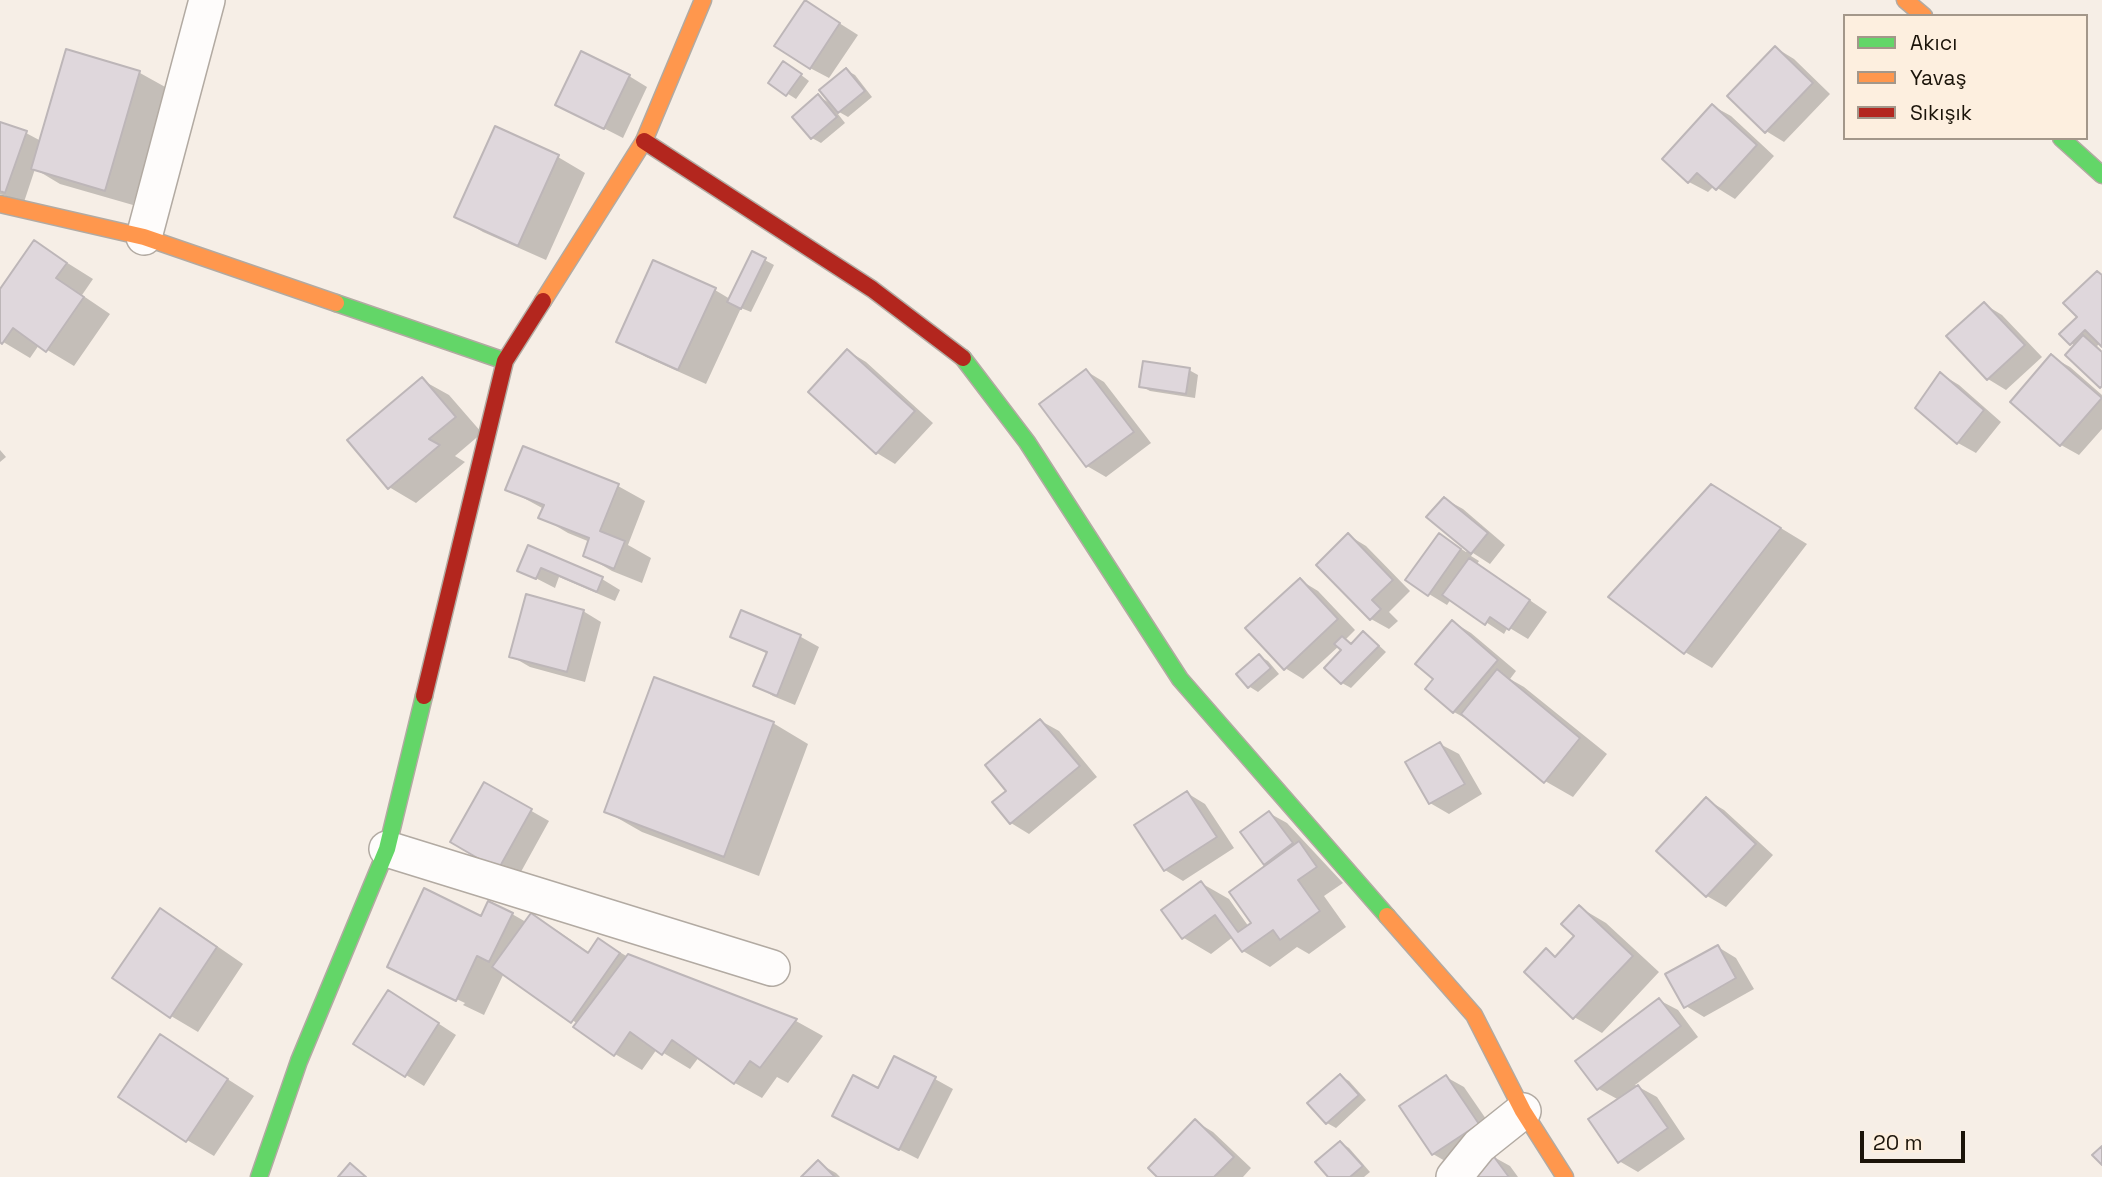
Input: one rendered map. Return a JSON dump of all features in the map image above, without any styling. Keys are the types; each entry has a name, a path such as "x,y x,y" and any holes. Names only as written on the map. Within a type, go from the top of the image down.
{"street":[{"path":"144,237 207,0"},
{"path":"259,1177 299,1061 387,849 505,361 644,141 704,0"},
{"path":"1905,0 1922,14"},
{"path":"2063,140 2102,175"},
{"path":"644,141 872,289 963,358 1027,442 1180,679 1474,1015 1523,1111 1565,1177"},
{"path":"0,204 144,237 505,361"},
{"path":"387,849 772,968"},
{"path":"1454,1177 1479,1146 1523,1111"}],"building":[{"path":"805,0 840,23 810,69 774,46"},
{"path":"1775,46 1813,83 1765,133 1727,96"},
{"path":"66,49 140,71 105,191 31,169"},
{"path":"581,51 630,75 604,129 555,105"},
{"path":"783,61 802,74 786,96 768,83"},
{"path":"846,68 865,91 838,113 819,90"},
{"path":"818,94 837,117 811,139 792,117"},
{"path":"1712,104 1757,145 1716,190 1697,173 1688,183 1662,159"},
{"path":"0,122 27,131 5,193 0,191"},
{"path":"495,126 559,155 518,246 454,217"},
{"path":"34,240 67,263 56,278 84,297 46,352 13,328 2,344 0,342 0,289"},
{"path":"752,251 766,258 741,309 727,302"},
{"path":"653,260 716,288 678,370 616,342"},
{"path":"2097,271 2102,275 2102,347 2085,330 2070,345 2059,334 2077,317 2063,303"},
{"path":"1984,302 2025,345 1987,380 1946,336"},
{"path":"2083,335 2102,352 2100,388 2065,355"},
{"path":"847,349 915,411 876,454 808,392"},
{"path":"2051,354 2102,398 2060,446 2010,402"},
{"path":"1143,361 1190,368 1186,394 1139,387"},
{"path":"1086,369 1134,432 1086,467 1039,404"},
{"path":"1940,372 1984,410 1957,444 1915,408"},
{"path":"422,377 456,417 429,439 440,445 388,489 347,440"},
{"path":"523,446 619,484 600,531 625,541 614,569 583,556 589,538 538,518 544,505 505,490"},
{"path":"1711,484 1781,528 1684,654 1608,597"},
{"path":"1444,497 1488,533 1471,554 1426,517"},
{"path":"1348,533 1393,580 1372,600 1381,609 1370,620 1316,565"},
{"path":"1439,533 1461,549 1428,596 1405,580"},
{"path":"528,545 603,577 597,592 541,568 536,579 517,571"},
{"path":"1469,558 1530,600 1509,630 1490,617 1485,625 1442,595"},
{"path":"1300,578 1338,619 1284,670 1245,628"},
{"path":"526,594 584,610 567,672 509,657"},
{"path":"741,610 801,635 777,696 753,686 767,652 730,637"},
{"path":"1452,620 1498,660 1453,713 1425,689 1433,679 1415,664"},
{"path":"1363,631 1379,646 1341,684 1324,668 1341,650 1334,644 1342,636 1351,644"},
{"path":"1259,654 1271,668 1248,688 1236,674"},
{"path":"1497,669 1580,738 1544,783 1461,714"},
{"path":"654,677 774,722 724,857 604,812"},
{"path":"1040,719 1080,766 1010,824 992,802 1006,791 985,765"},
{"path":"1440,742 1465,784 1429,804 1405,762"},
{"path":"484,782 532,809 498,870 450,842"},
{"path":"1187,791 1217,837 1164,871 1134,825"},
{"path":"1706,797 1756,844 1706,897 1656,851"},
{"path":"1269,811 1293,843 1264,865 1240,832"},
{"path":"1299,841 1317,867 1298,880 1320,911 1280,940 1273,930 1242,952 1215,915 1182,939 1161,910 1201,881 1238,932 1251,923 1229,892"},
{"path":"424,888 481,916 488,901 513,913 489,962 477,956 456,1001 387,967"},
{"path":"1579,905 1633,956 1573,1019 1524,972 1546,948 1555,957 1574,936 1561,924"},
{"path":"160,908 217,947 170,1018 112,978"},
{"path":"531,913 588,953 598,938 620,953 571,1023 492,967"},
{"path":"1718,945 1736,978 1684,1008 1665,974"},
{"path":"628,954 797,1019 760,1068 750,1061 734,1084 672,1040 662,1055 630,1032 614,1056 573,1027"},
{"path":"388,990 439,1023 405,1077 353,1044"},
{"path":"1659,998 1681,1026 1597,1090 1575,1061"},
{"path":"160,1034 228,1079 186,1142 118,1097"},
{"path":"894,1056 936,1077 899,1150 832,1116 853,1075 878,1088"},
{"path":"1340,1074 1359,1095 1326,1124 1307,1103"},
{"path":"1446,1075 1479,1124 1432,1155 1399,1106"},
{"path":"1638,1085 1668,1128 1618,1163 1588,1119"},
{"path":"1195,1119 1234,1157 1214,1177 1157,1177 1148,1168"},
{"path":"1340,1141 1363,1166 1350,1177 1328,1177 1315,1162"},
{"path":"2102,1146 2102,1165 2092,1155"},
{"path":"1492,1154 1509,1177 1476,1177"},
{"path":"818,1160 835,1177 801,1177"},
{"path":"350,1163 366,1177 338,1177"}],"traffic: fast":[{"path":"2063,140 2102,175"},
{"path":"336,303 505,361"},
{"path":"963,358 1027,442 1180,679 1387,916"},
{"path":"259,1177 299,1061 387,849 424,696"}],"traffic: slow":[{"path":"543,301 644,141 703,0"},
{"path":"1905,0 1922,14"},
{"path":"0,204 144,237 336,303"},
{"path":"1387,916 1474,1015 1523,1111 1565,1177"}],"traffic: jam":[{"path":"644,141 872,289 963,358"},
{"path":"424,696 505,361 543,301"}]}
